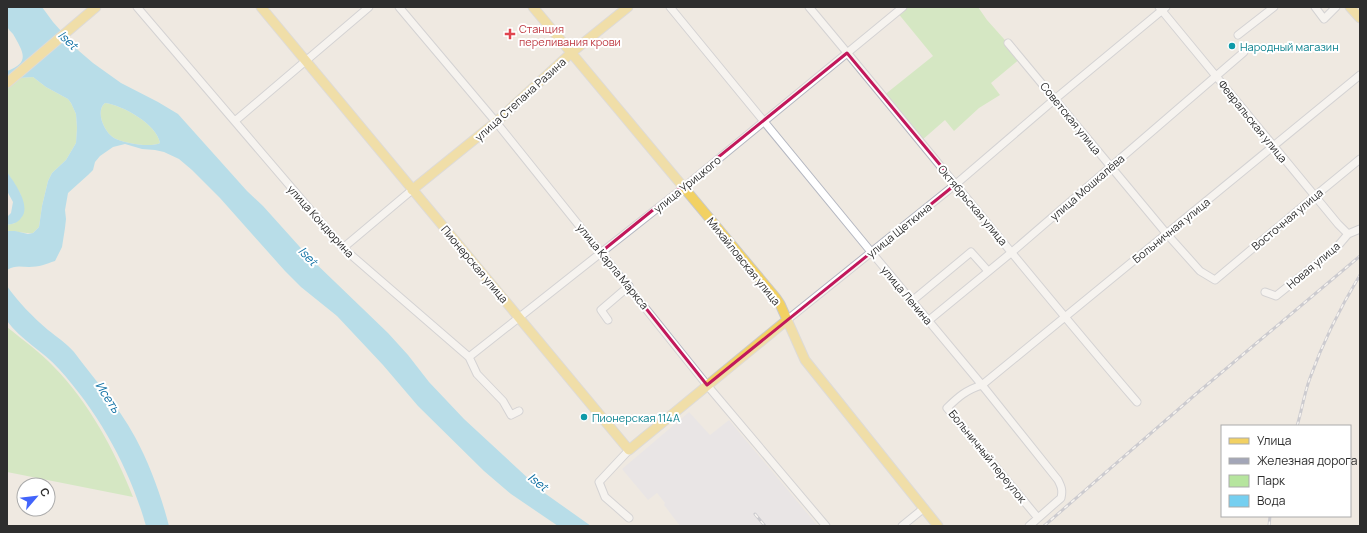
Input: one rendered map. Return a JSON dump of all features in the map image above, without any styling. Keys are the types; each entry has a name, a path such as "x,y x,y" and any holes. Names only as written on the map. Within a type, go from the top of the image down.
{"main road":[{"path":"7,83 96,7"},
{"name":"Пионерская улица","path":"261,7 629,450"},
{"name":"Михайловская улица","path":"533,7 776,298 805,360 938,526"},
{"name":"улица Степана Разина","path":"412,190 496,122 571,53 628,7"},
{"path":"1350,7 1360,18"},
{"name":"улица Щеткина","path":"629,450 787,320"}],"street":[{"name":"улица Кондюрина","path":"137,7 260,153 343,248 470,357 477,374 504,401 511,415 520,411"},
{"path":"234,121 370,7"},
{"name":"улица Карла Маркса","path":"399,7 496,122 708,385 826,526"},
{"name":"улица Ленина","path":"670,7 1054,474 1061,486 1061,498 1029,526"},
{"name":"Октябрьская улица","path":"809,7 1012,252 1064,318 1137,402"},
{"name":"улица Урицкого","path":"470,357 683,188 903,7"},
{"path":"1238,35 1274,7"},
{"path":"1315,7 1324,19 1336,7"},
{"name":"Февральская улица","path":"1162,8 1217,77 1338,224 1348,234"},
{"name":"улица Щеткина","path":"787,320 956,184 1162,8"},
{"name":"Советская улица","path":"1008,42 1166,233 1200,271 1216,280"},
{"name":"улица Мошкалёва","path":"928,321 1012,252 1110,166 1217,77 1244,52"},
{"name":"Больничная улица","path":"982,385 1360,74"},
{"name":"Восточная улица","path":"1216,280 1360,159"},
{"path":"343,248 412,190"},
{"name":"Новая улица","path":"1265,292 1276,296 1337,247 1348,234 1360,229"},
{"path":"912,301 971,252 988,271"},
{"path":"608,320 601,310 629,286"},
{"name":"Больничный переулок","path":"982,385 970,389 947,408 1038,518"},
{"path":"629,450 599,482 605,497 629,518"},
{"path":"902,526 924,508"}],"highlighted area":[{"path":"847,53 956,184 707,385 601,252"}],"shaded area":[{"path":"689,412 710,435 729,420 818,526 680,526 657,493 648,500 622,469"}],"green space":[{"path":"903,7 978,7 987,20 1021,58 991,83 1000,95 979,108 954,131 945,120 921,141 883,96 933,56 897,12"},
{"path":"33,77 46,87 68,99 71,103 76,114 76,143 66,160 52,173 48,181 39,227 33,233 7,231 7,225 15,223 21,195 7,172 7,78"},
{"path":"105,103 120,107 138,117 153,129 160,143 150,145 137,144 123,142 114,138 107,131 102,121 101,111"},
{"path":"7,327 49,362 78,395 100,428 118,462 133,497 56,482 56,477 32,477 7,472"}],"water":[{"name":"Iset","path":"7,7 42,7 53,22 79,51 93,63 121,83 178,114 308,256 388,333 408,355 429,382 464,419 543,492 591,526 558,526 511,494 484,471 418,406 383,365 337,316 301,287 285,271 220,198 192,170 179,159 164,152 142,149 125,144 113,147 100,156 95,162 93,170 68,193 62,247 55,261 39,266 15,267 7,270 7,231 28,234 33,233 39,227 48,181 52,173 66,160 76,143 77,128 76,114 68,99 46,87 33,77 7,78 7,71 15,68 22,60 23,56 20,46 6,24","holes":["105,103 120,107 146,123 153,129 160,143 150,145 130,143 118,140 110,135 102,121 101,111"]},
{"path":"7,172 21,194 24,213 20,220 7,225 7,217 11,213 13,202 7,191"},
{"name":"Исеть","path":"7,286 31,315 74,352 121,415 135,437 150,469 159,492 169,526 146,526 122,463 100,423 74,386 59,369 19,334 7,321"}],"railway":[{"path":"1044,526 1196,394 1360,256"},
{"path":"1297,425 1308,384 1320,351 1360,275"},
{"path":"755,514 765,526"},
{"path":"1269,526 1270,517"}],"place":[{"name":"Станция переливания крови","path":"510,34"},
{"name":"Народный магазин","path":"1232,46"},
{"name":"Пионерская 114А","path":"584,417"}]}
